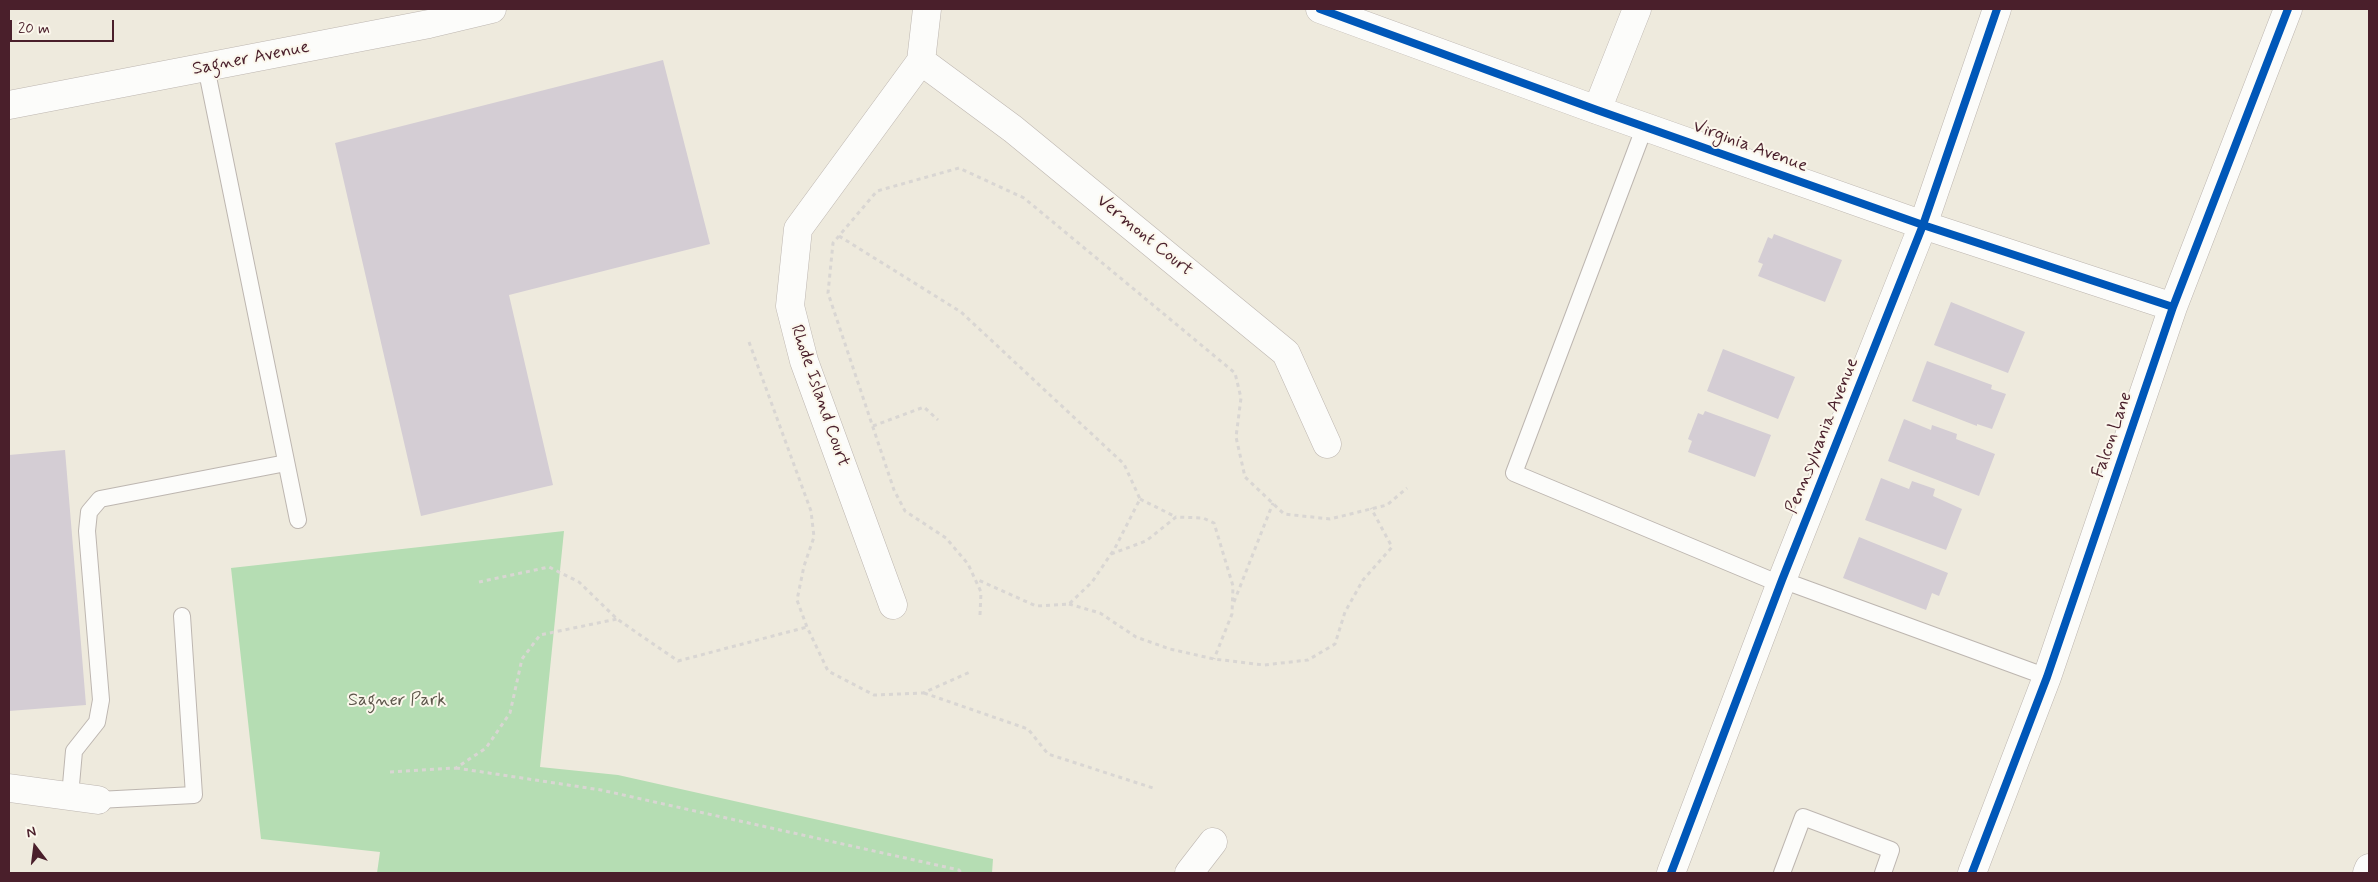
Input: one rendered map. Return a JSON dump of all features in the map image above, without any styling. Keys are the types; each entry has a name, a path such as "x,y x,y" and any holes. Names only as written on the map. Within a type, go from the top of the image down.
{"street":[{"name":"Sagner Avenue","path":"9,106 429,24 492,9"},
{"name":"Rhode Island Court","path":"894,605 804,361 790,306 798,229 921,61 927,9"},
{"name":"Virginia Avenue","path":"1320,9 1597,110 1923,225 2172,307"},
{"path":"1597,110 1637,9"},
{"name":"Pennsylvania Avenue","path":"1672,873 1781,582 1923,225 1997,9"},
{"name":"Falcon Lane","path":"1972,873 2047,677 2172,307 2288,9"},
{"name":"Vermont Court","path":"921,61 1013,129 1286,353 1327,444"},
{"path":"9,788 98,800"},
{"path":"1189,873 1214,842"},
{"path":"2368,873 2369,868"}],"lane":[{"path":"206,67 298,520"},
{"path":"1645,126 1514,473 1781,582 2047,677"},
{"path":"70,796 74,750 97,722 100,700 86,531 89,512 100,500 286,463"},
{"path":"98,800 194,795 182,616"},
{"path":"1782,873 1803,817 1891,850 1883,873"}],"path":[{"path":"980,615 981,592 968,564 946,538 905,511 894,490 828,293 833,243 877,191 959,168 1024,198 1235,373 1241,398 1236,437 1245,477 1284,514 1330,519 1387,505 1407,488"},
{"path":"839,236 961,312 1124,464 1140,499 1176,517 1203,518 1214,523 1233,586 1232,614 1214,659"},
{"path":"748,342 811,512 814,537 804,566 797,600 807,627 828,671 874,695 923,693 1028,729 1048,754 1156,789"},
{"path":"873,426 924,407 938,420"},
{"path":"1069,604 1092,582 1110,554 1140,499"},
{"path":"1232,605 1273,503"},
{"path":"975,579 1036,606 1069,604 1100,613 1136,637 1170,649 1214,659 1264,666 1308,660 1335,644 1345,612 1363,580 1392,547 1371,508"},
{"path":"1110,554 1146,541 1176,517"},
{"path":"479,582 549,567 579,582 617,619 678,661 807,627"},
{"path":"456,768 486,748 510,713 522,659 540,635 617,619"},
{"path":"923,693 970,672"},
{"path":"390,772 456,768 601,790 959,870 961,873"}],"green space":[{"name":"Sagner Park","path":"564,531 540,767 618,775 993,859 992,873 377,873 380,852 261,839 231,568"}],"building":[{"path":"663,60 710,244 509,295 553,485 421,516 335,143"},
{"path":"1774,234 1842,260 1825,302 1758,276 1763,264 1758,262 1768,237 1772,239"},
{"path":"1951,302 2025,332 2008,373 1934,345"},
{"path":"1723,349 1795,377 1778,419 1707,391"},
{"path":"1927,361 1992,385 1991,389 2006,394 1992,429 1977,424 1977,426 1912,401"},
{"path":"1705,411 1771,435 1755,477 1688,452 1692,441 1688,439 1698,413 1703,415"},
{"path":"1904,419 1931,430 1932,425 1957,434 1956,439 1995,454 1979,496 1888,461"},
{"path":"65,450 86,705 9,711 9,455"},
{"path":"1881,478 1909,489 1912,481 1935,489 1933,496 1962,509 1946,550 1865,520"},
{"path":"1859,537 1948,573 1939,596 1932,593 1926,610 1843,578"}],"cycle path":[{"path":"1320,9 1597,110 1923,225 2173,307"},
{"path":"1671,873 1782,580 1923,225 1997,9"},
{"path":"1972,873 2047,677 2173,307 2288,9"}]}
